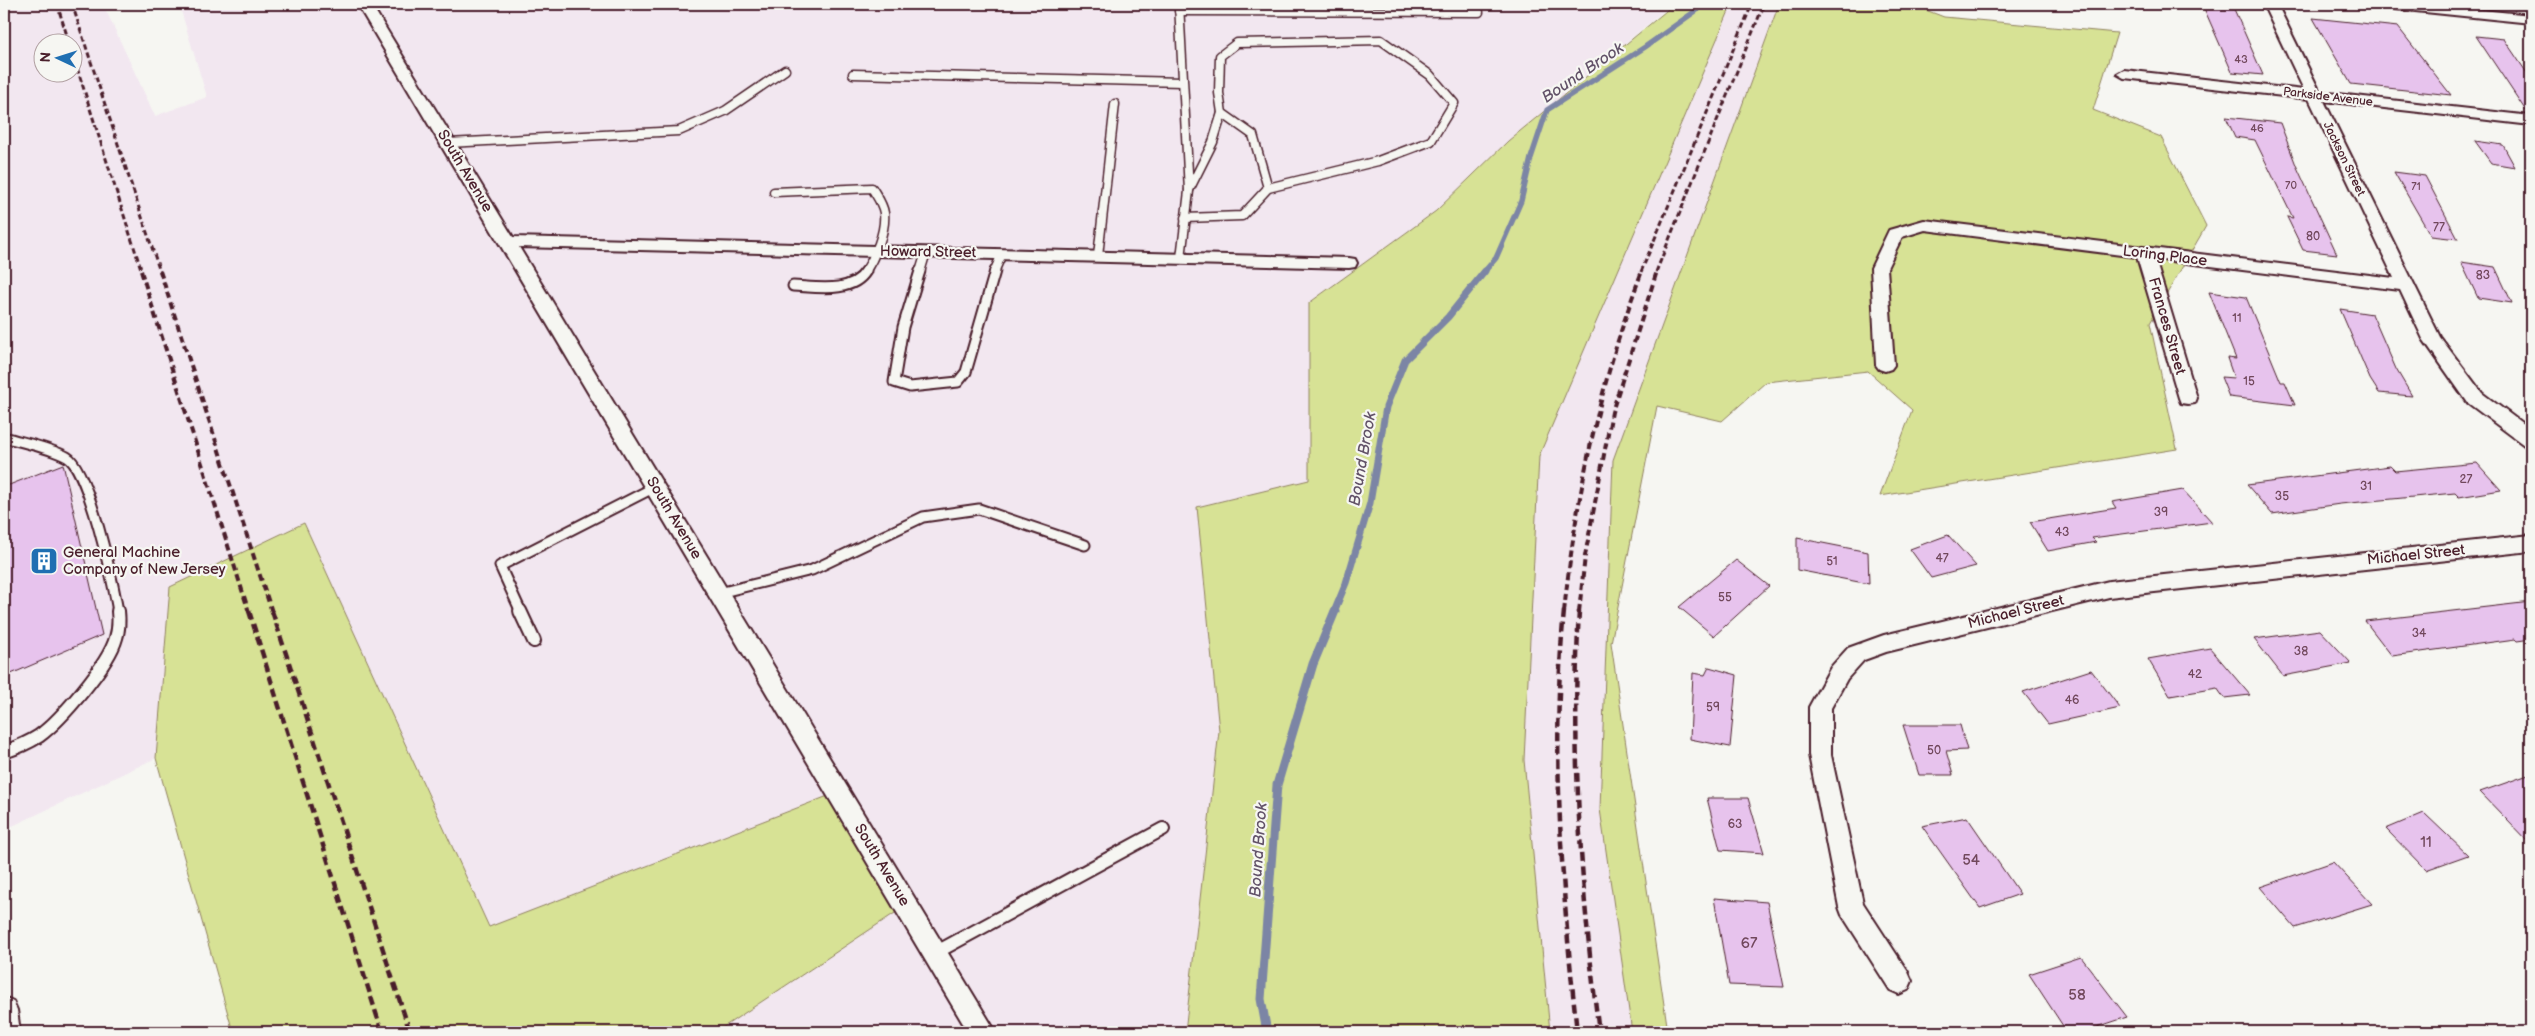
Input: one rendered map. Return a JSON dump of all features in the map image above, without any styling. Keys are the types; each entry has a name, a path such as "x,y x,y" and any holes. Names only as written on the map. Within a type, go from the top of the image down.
{"street":[{"name":"South Avenue","path":"364,4 983,1032"},
{"name":"Jackson Street","path":"2270,4 2312,95 2432,339 2475,398 2531,440"},
{"path":"2386,4 2531,19"},
{"name":"Parkside Avenue","path":"2124,74 2531,120"},
{"name":"Loring Place","path":"1886,365 1879,268 1895,234 1924,225 2407,286"},
{"name":"Howard Street","path":"508,242 1349,263"},
{"name":"Frances Street","path":"2145,254 2188,398"},
{"name":"Michael Street","path":"1899,981 1851,907 1820,755 1820,707 1839,673 1856,654 1884,644 2109,590 2531,543"},
{"path":"4,1010 6,1032"}],"lane":[{"path":"1181,258 1189,192 1179,7 1479,12"},
{"path":"1185,218 1242,216 1268,188 1378,161 1431,141 1454,103 1430,75 1381,40 1237,43 1220,56 1219,93 1222,113 1213,142 1189,192"},
{"path":"448,144 679,131 724,112 785,70"},
{"path":"853,74 1182,82"},
{"path":"1098,256 1115,104"},
{"path":"1222,113 1253,135 1268,188"},
{"path":"774,192 872,188 884,212 875,251 867,271 859,281 847,286 792,286"},
{"path":"926,252 903,327 894,382 910,387 958,382 966,372 993,276 1002,254"},
{"path":"4,436 68,457 80,471 114,591 118,614 118,632 108,653 58,721 24,745 4,752"},
{"path":"534,641 500,566 655,487"},
{"path":"719,593 812,570 923,517 979,509 1085,546"},
{"path":"936,954 1163,829"}],"shaded area":[{"path":"4,4 103,4 155,116 207,97 179,4 1672,4 1508,141 1436,211 1309,303 1309,480 1197,507 1219,731 1185,1032 716,1032 898,911 828,796 489,928 304,523 170,587 156,758 4,830"},
{"path":"1732,4 1779,4 1613,460 1600,809 1632,1032 1550,1032 1524,760 1539,456"}],"green space":[{"path":"1672,4 1732,4 1539,456 1524,760 1550,1032 1185,1032 1219,731 1197,507 1309,480 1309,303 1436,211 1508,141 1666,11"},
{"path":"1779,4 1910,4 1944,17 2117,33 2093,110 2161,137 2206,226 2150,323 2177,449 1880,496 1912,410 1868,371 1766,382 1722,421 1657,406 1611,643 1668,1032 1632,1032 1600,809 1613,460"},
{"path":"304,523 489,927 828,796 898,911 716,1032 233,1032 156,758 170,587"}],"building":[{"path":"2203,6 2234,9 2263,75 2232,72"},
{"path":"2313,18 2398,27 2451,95 2351,84"},
{"path":"2476,36 2504,39 2531,79 2531,114 2528,114"},
{"path":"2226,117 2280,123 2296,165 2337,254 2303,250 2287,217 2293,218 2255,140 2235,137"},
{"path":"2475,141 2503,145 2515,167 2491,163"},
{"path":"2394,172 2425,176 2458,239 2431,236"},
{"path":"2461,262 2495,267 2512,303 2478,298"},
{"path":"2209,292 2246,297 2281,382 2285,382 2295,405 2229,397 2221,377 2234,378 2227,358 2236,359"},
{"path":"2340,309 2372,314 2396,369 2412,396 2379,393 2370,379"},
{"path":"2477,463 2501,490 2459,497 2455,493 2340,504 2272,514 2247,485 2390,466 2395,471"},
{"name":"General Machine Company of New Jersey","path":"63,464 102,635 4,677 4,487"},
{"path":"2183,490 2212,522 2092,538 2096,542 2048,551 2030,522 2116,508 2112,502"},
{"path":"1948,535 1976,566 1931,578 1910,549"},
{"path":"1797,538 1868,552 1869,584 1797,570"},
{"path":"1736,560 1769,586 1714,636 1679,607"},
{"path":"2531,602 2531,639 2517,641 2515,639 2392,656 2365,621"},
{"path":"2320,630 2351,663 2283,676 2254,639"},
{"path":"2210,648 2250,695 2224,698 2217,688 2170,696 2148,659"},
{"path":"1709,667 1737,675 1730,747 1690,739 1693,673 1705,675"},
{"path":"2091,670 2120,708 2048,724 2023,692"},
{"path":"1903,725 1960,725 1967,750 1946,751 1953,775 1919,775"},
{"path":"2531,774 2531,845 2480,792"},
{"path":"1707,798 1748,798 1764,853 1720,850"},
{"path":"2424,813 2468,855 2426,870 2386,829"},
{"path":"1967,817 2020,894 1980,908 1922,826"},
{"path":"2333,862 2372,904 2295,928 2260,887"},
{"path":"1714,898 1767,902 1784,987 1729,985"},
{"path":"2081,957 2127,1017 2082,1032 2067,1032 2029,974"}],"waterway":[{"name":"Bound Brook","path":"1484,272 1496,258 1521,201 1531,158 1547,110 1645,47 1697,10 1702,4"},
{"name":"Bound Brook","path":"1334,612 1346,583 1370,503 1386,407 1405,360 1448,317 1485,271"},
{"name":"Bound Brook","path":"1267,1032 1261,999 1277,785 1313,664 1335,611"}],"railway":[{"path":"57,4 66,32"},
{"path":"72,4 160,272"},
{"path":"1641,272 1752,4"},
{"path":"1656,272 1764,4"},
{"path":"82,82 142,272"},
{"path":"141,271 249,612"},
{"path":"160,271 272,612"},
{"path":"1564,612 1575,525 1592,439 1614,355 1642,271"},
{"path":"1579,612 1585,556 1612,412 1657,271"},
{"path":"249,611 382,1032"},
{"path":"272,611 410,1032"},
{"path":"1564,611 1558,716 1558,769 1563,874 1577,1032"},
{"path":"1579,611 1576,716 1579,822 1587,927 1599,1032"}],"place":[{"name":"General Machine Company of New Jersey","path":"44,561"}]}
